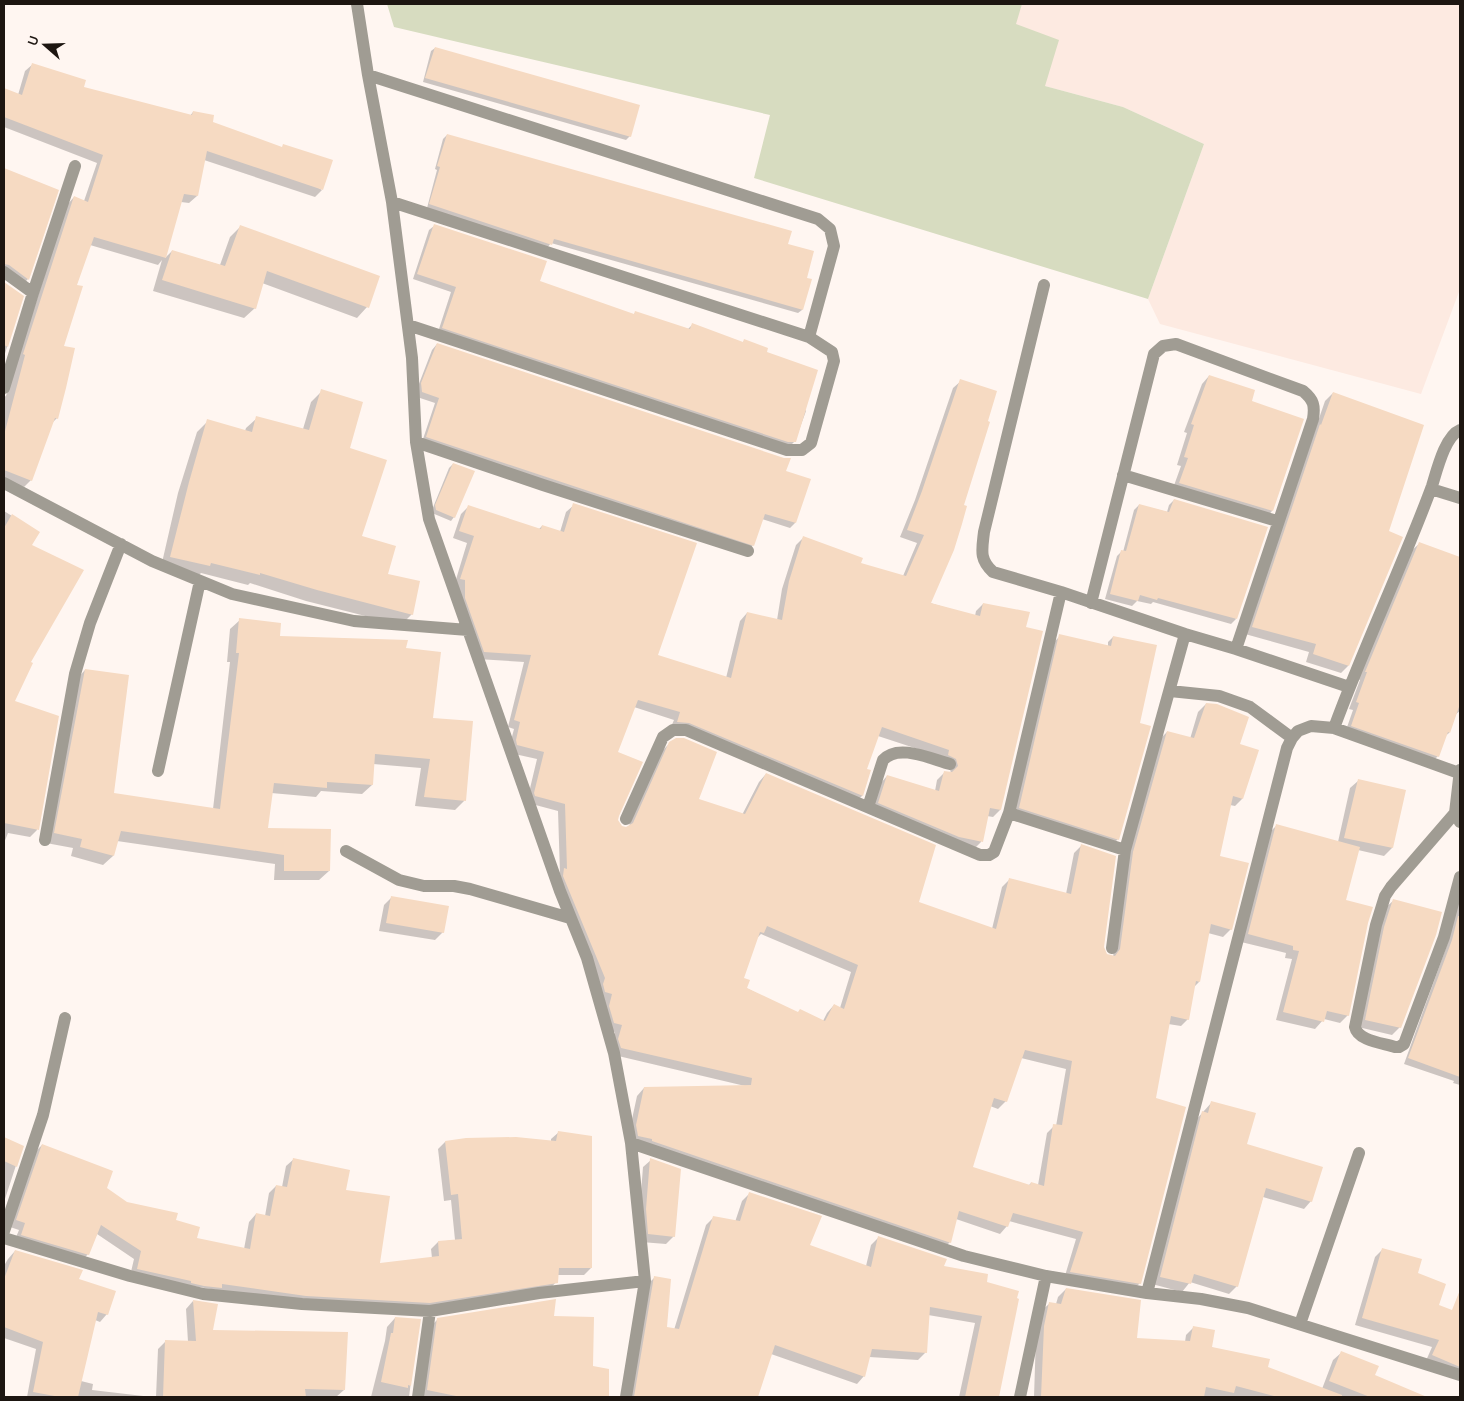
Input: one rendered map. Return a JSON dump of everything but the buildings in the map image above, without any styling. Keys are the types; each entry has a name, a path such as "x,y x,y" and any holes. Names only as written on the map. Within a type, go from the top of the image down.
{"street":[{"path":"357,4 368,75 392,202 412,358 416,442 428,519 570,918 587,958 614,1054 631,1143 645,1282 626,1397"},
{"path":"368,75 818,219 830,229 834,246 809,337"},
{"path":"4,388 75,166"},
{"path":"392,202 809,337 832,352 834,361 810,443 802,450 787,450 408,325"},
{"path":"4,272 33,294"},
{"path":"1044,285 984,532 982,553 986,565 993,572 1061,592 1349,687"},
{"path":"1091,603 1154,354 1163,346 1176,344 1303,391 1310,396 1315,406 1236,649"},
{"path":"1334,728 1349,687 1431,489 1448,441 1455,432 1460,430"},
{"path":"416,442 748,551"},
{"path":"1123,475 1277,522"},
{"path":"4,483 152,561 232,594 354,620 468,630"},
{"path":"1431,489 1460,498"},
{"path":"46,840 75,674 90,623 120,544"},
{"path":"158,770 200,581"},
{"path":"626,819 663,737 673,730 686,730 980,855 989,856 994,852 1009,813 1061,592"},
{"path":"1112,948 1125,850 1186,634"},
{"path":"1170,691 1219,696 1250,708 1292,738"},
{"path":"1147,1292 1287,748 1298,731 1311,726 1334,728 1460,771 1458,817 1391,887 1385,896 1376,925 1355,1027 1355,1030 1361,1036 1399,1048 1404,1044 1444,937 1460,877"},
{"path":"868,807 883,760 888,755 905,752 950,764"},
{"path":"1009,813 1125,850"},
{"path":"346,851 399,880 424,886 454,886 470,889 570,918"},
{"path":"4,1231 43,1115 65,1018"},
{"path":"631,1143 964,1256 1046,1276 1201,1299 1248,1308 1460,1375"},
{"path":"1300,1324 1359,1153"},
{"path":"4,1238 130,1276 203,1294 302,1304 430,1311 539,1293 645,1282"},
{"path":"1020,1397 1046,1276"},
{"path":"418,1397 430,1311"}],"shaded area":[{"path":"1022,4 1460,4 1460,289 1421,394 1160,324 1148,299 1204,144 1123,107 1045,86 1015,24"}],"green space":[{"path":"387,4 1022,4 1016,24 1059,40 1045,86 1123,107 1204,144 1148,299 754,178 770,115 394,27"}]}
